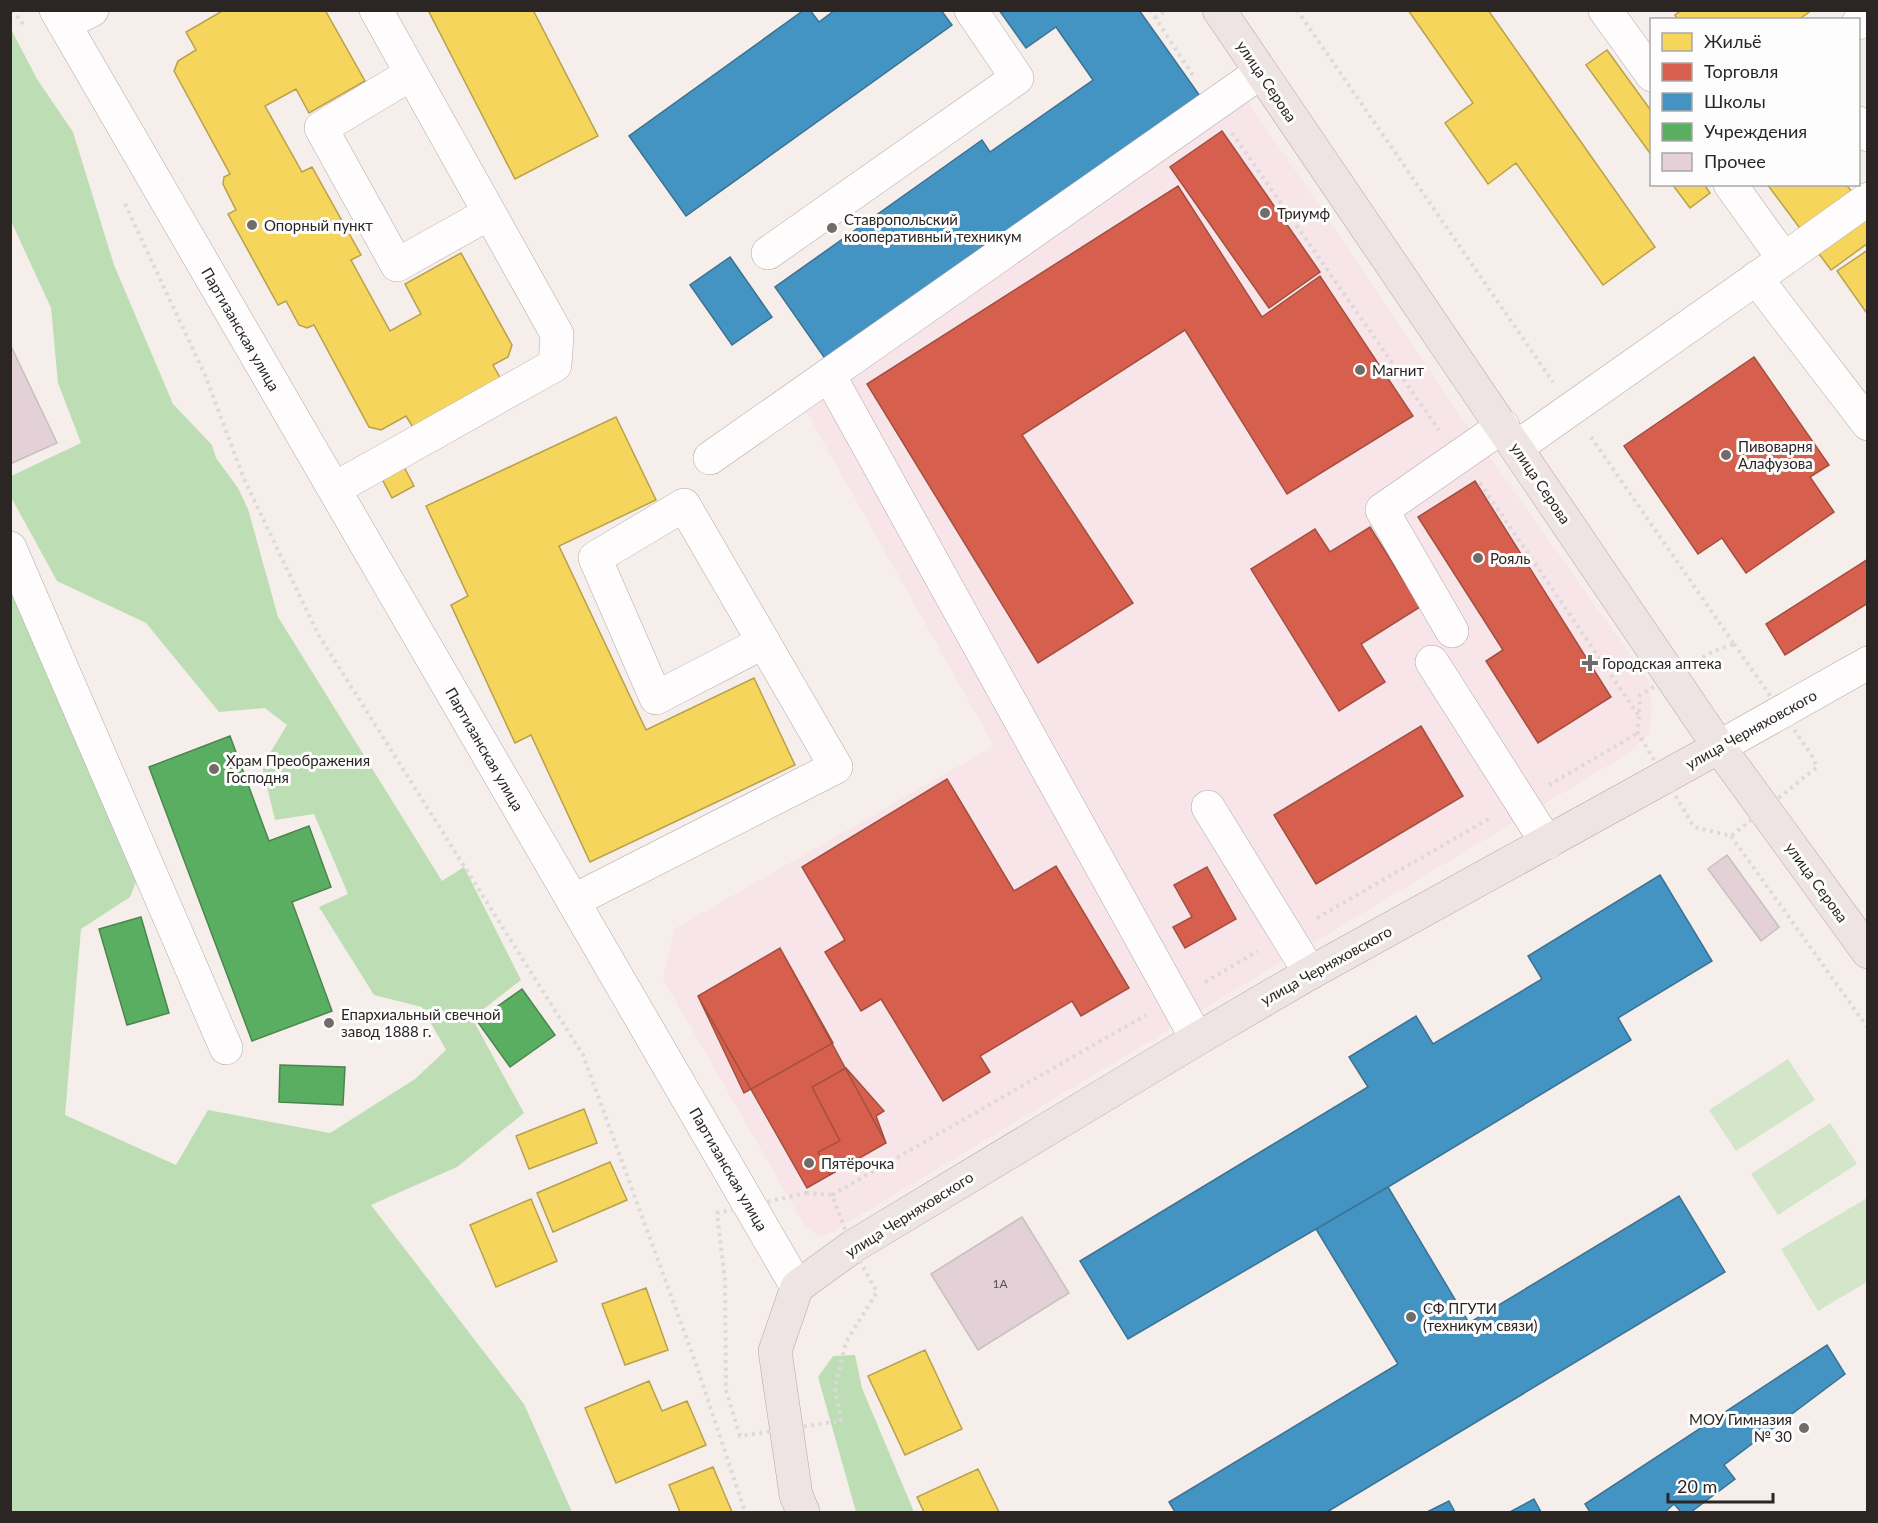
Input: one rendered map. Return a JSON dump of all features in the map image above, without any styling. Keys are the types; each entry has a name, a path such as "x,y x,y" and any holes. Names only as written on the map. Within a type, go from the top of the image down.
{"main road":[{"name":"улица Серова","path":"1219,10 1719,747 1868,952"},
{"name":"улица Черняховского","path":"797,1287 852,1247 1197,1039 1310,973 1719,747"},
{"path":"797,1287 775,1351 796,1495 803,1512"}],"street":[{"path":"334,489 555,365 557,334 376,10"},
{"path":"768,253 1017,78 971,10"},
{"path":"1605,10 1650,72"},
{"name":"Партизанская улица","path":"70,15 334,489 797,1287"},
{"path":"710,458 1261,72"},
{"path":"411,74 321,128 397,265 488,214"},
{"path":"1731,186 1784,259"},
{"path":"1452,631 1382,510 1458,458 1572,409 1868,199"},
{"path":"1756,278 1868,424"},
{"path":"829,375 1197,1039"},
{"path":"573,901 836,767 764,642 684,505 596,558 656,698 764,642"},
{"path":"10,548 226,1048"},
{"path":"1432,662 1547,843"},
{"name":"улица Черняховского","path":"1719,747 1868,663"},
{"path":"1208,807 1310,973"}],"path":[{"path":"12,10 26,28"},
{"path":"1150,10 1213,106 1458,458 1476,477 1639,716"},
{"path":"1155,18 1166,10"},
{"path":"1297,10 1734,644"},
{"path":"122,196 205,375 243,479 318,634 583,1055 696,1364 745,1512"},
{"path":"832,1195 1638,733"},
{"path":"1731,836 1868,1028"}],"shaded area":[{"path":"1244,95 1460,415 1648,680 1652,707 1649,734 1632,751 834,1231 820,1237 804,1224 663,979 674,929 994,746 801,402"}],"green space":[{"path":"11,29 37,79 73,132 114,265 173,404 212,445 216,458 238,488 248,509 278,617 442,881 464,867 521,980 472,1018 524,1113 457,1167 371,1205 524,1404 572,1512 11,1512 10,566 141,870 130,897 81,929 65,1115 176,1165 208,1110 330,1133 415,1079 446,1050 422,1007 374,995 319,907 348,894 314,814 275,820 262,766 287,725 265,708 219,712 146,623 57,581 11,497 11,476 81,443 58,383 51,308 11,221"},
{"path":"1788,1059 1815,1100 1736,1151 1709,1110"},
{"path":"1830,1123 1857,1164 1778,1215 1751,1174"},
{"path":"1867,1198 1867,1282 1818,1311 1781,1249"},
{"path":"855,1355 862,1388 914,1512 856,1512 818,1377 833,1356"}],"building: Жильё":[{"path":"224,10 325,10 365,81 309,113 296,89 265,106 302,172 312,167 361,255 351,260 390,331 421,314 405,284 461,253 512,345 508,357 493,365 502,381 414,429 406,416 381,430 369,427 314,325 307,328 299,325 286,301 278,305 228,214 236,210 223,184 224,177 230,174 174,71 178,61 196,50 186,32"},
{"path":"428,10 533,10 598,136 515,179"},
{"path":"1408,10 1488,10 1655,247 1603,285 1516,163 1488,184 1445,123 1473,103"},
{"path":"1682,10 1812,10 1801,18 1677,18 1675,15"},
{"path":"1607,50 1650,109 1650,153 1586,65"},
{"path":"1674,186 1705,186 1710,193 1690,208"},
{"path":"1768,186 1847,186 1868,214 1868,243 1831,270"},
{"path":"1868,250 1868,315 1837,271"},
{"path":"616,417 656,500 559,546 646,730 754,678 795,765 590,862 531,735 515,743 451,605 468,596 426,506"},
{"path":"403,465 414,486 392,498 381,477"},
{"path":"584,1109 597,1143 529,1169 516,1136"},
{"path":"610,1162 627,1200 553,1232 537,1193"},
{"path":"531,1199 557,1261 496,1287 470,1225"},
{"path":"646,1288 668,1350 625,1365 602,1304"},
{"path":"925,1350 962,1429 905,1455 868,1376"},
{"path":"649,1381 662,1411 687,1401 706,1445 616,1483 585,1408"},
{"path":"713,1467 732,1512 680,1512 669,1485"},
{"path":"978,1469 999,1512 924,1512 917,1497"}],"building: Торговля":[{"path":"1222,131 1320,272 1269,308 1170,167"},
{"path":"1178,186 1262,317 1320,276 1413,416 1287,494 1185,330 1022,435 1133,603 1038,663 867,384"},
{"name":"Пивоварня Алафузова","path":"1754,357 1829,465 1810,477 1834,512 1746,573 1722,538 1698,554 1624,446"},
{"path":"1475,481 1611,697 1538,743 1486,661 1503,650 1418,517"},
{"path":"1370,527 1420,607 1361,644 1385,682 1339,711 1251,569 1315,529 1330,552"},
{"path":"1868,559 1868,603 1785,655 1766,624"},
{"path":"1421,726 1463,796 1316,884 1274,815"},
{"path":"947,779 1014,891 1056,866 1129,988 1081,1016 1072,1001 980,1056 990,1072 943,1101 881,999 861,1011 825,952 845,940 802,867"},
{"path":"1207,867 1236,919 1185,948 1173,927 1192,917 1174,885"},
{"path":"780,948 833,1043 744,1093 698,996"},
{"path":"780,948 886,1143 807,1188 698,996"},
{"path":"846,1068 884,1111 876,1116 886,1143 830,1175 818,1152 840,1141 812,1087"}],"building: Школы":[{"path":"804,10 810,10 819,22 835,10 941,10 952,25 686,216 629,136"},
{"path":"999,10 1139,10 1200,96 826,360 775,287 982,140 990,152 1093,80 1056,27 1026,48"},
{"path":"730,257 772,317 732,345 690,285"},
{"path":"1660,875 1712,961 1618,1018 1631,1040 1388,1187 1128,1339 1080,1261 1368,1087 1349,1057 1416,1016 1433,1044 1542,979 1528,956"},
{"path":"1388,1187 1469,1323 1679,1196 1725,1272 1327,1512 1175,1512 1169,1502 1398,1364 1316,1229"},
{"path":"1827,1345 1845,1374 1724,1465 1735,1479 1691,1512 1681,1512 1674,1504 1665,1512 1590,1512 1585,1504"},
{"path":"1534,1499 1541,1512 1510,1512"},
{"path":"1449,1501 1455,1512 1427,1512"}],"building: Учреждения":[{"path":"230,736 269,841 309,826 331,887 292,902 332,1011 252,1041 149,767"},
{"path":"141,917 169,1013 127,1025 99,929"},
{"path":"522,989 555,1035 510,1067 477,1021"},
{"path":"280,1065 345,1067 343,1105 279,1102"}],"building: Прочее":[{"path":"10,344 57,443 10,464"},
{"path":"1727,855 1779,927 1761,941 1708,869"},
{"path":"1022,1217 1069,1293 978,1350 931,1274"}],"place":[{"name":"Триумф","path":"1265,213"},
{"name":"Опорный пункт","path":"252,225"},
{"name":"Ставропольский кооперативный техникум","path":"832,228"},
{"name":"Магнит","path":"1360,370"},
{"name":"Пивоварня Алафузова","path":"1726,455"},
{"name":"Рояль","path":"1478,558"},
{"name":"Городская аптека","path":"1590,663"},
{"name":"Храм Преображения Господня","path":"214,769"},
{"name":"Епархиальный свечной завод 1888 г.","path":"329,1023"},
{"name":"Пятёрочка","path":"809,1163"},
{"name":"СФ ПГУТИ (техникум связи)","path":"1411,1317"},
{"name":"МОУ Гимназия № 30","path":"1804,1428"}]}
